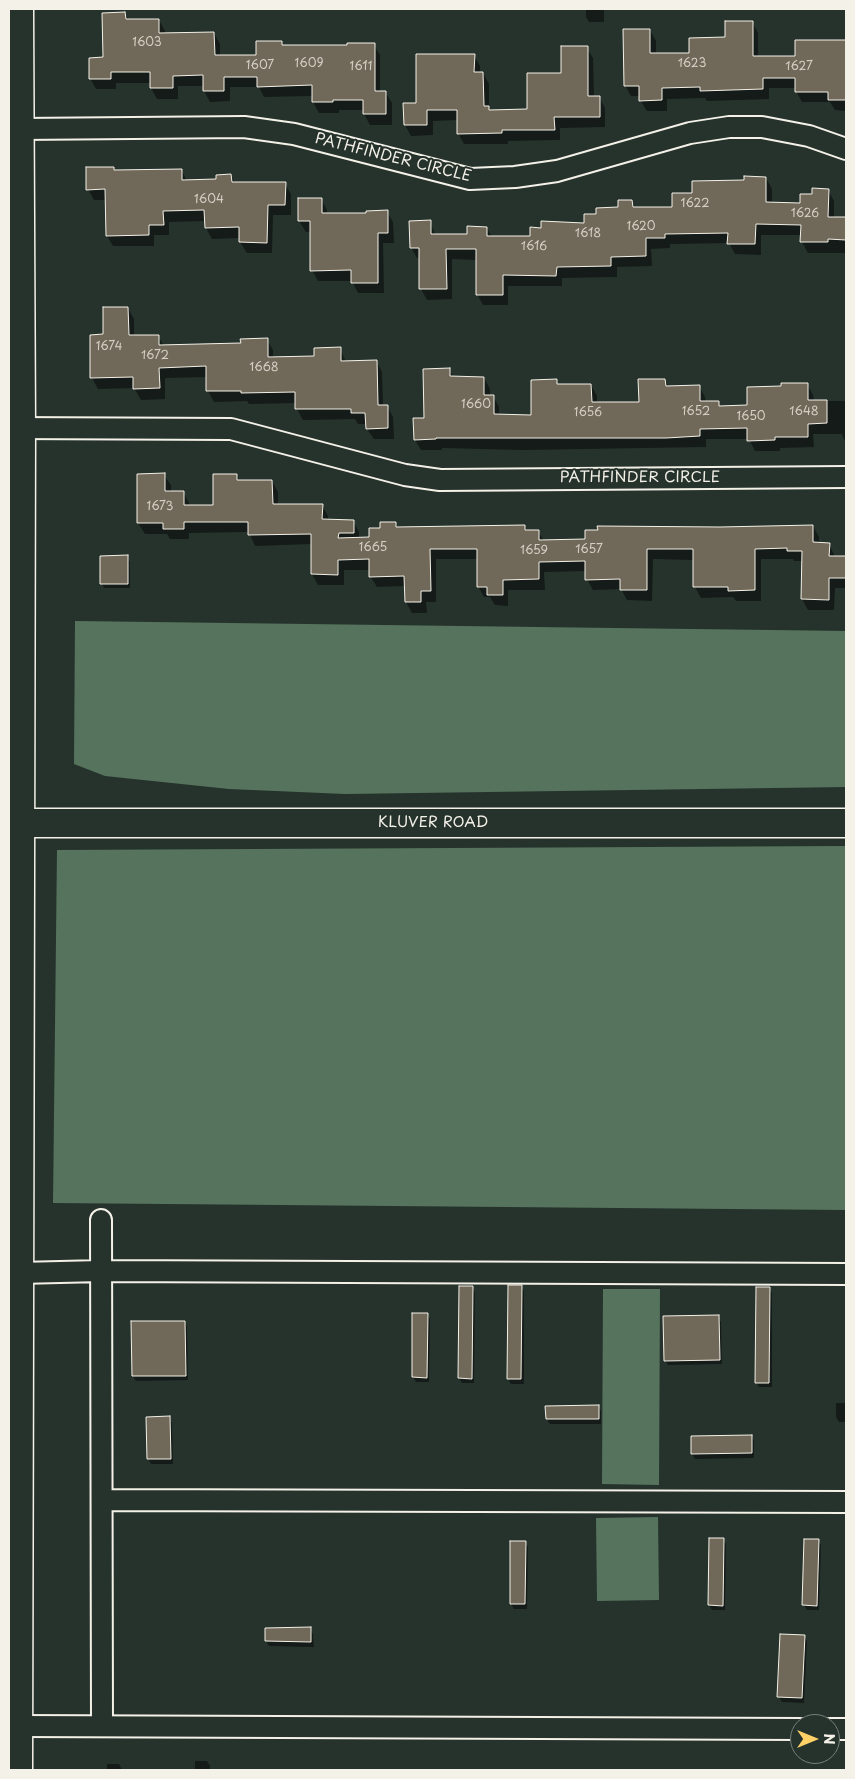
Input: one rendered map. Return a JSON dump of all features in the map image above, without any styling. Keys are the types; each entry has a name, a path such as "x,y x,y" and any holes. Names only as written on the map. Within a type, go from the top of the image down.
{"street":[{"path":"18,1770 20,823 15,428 20,129 19,9"},
{"name":"PATHFINDER CIRCLE","path":"20,129 244,127 294,134 470,180 515,177 557,171 690,133 729,127 762,127 810,136 846,149"},
{"name":"PATHFINDER CIRCLE","path":"15,428 231,430 406,475 440,480 846,477"},
{"name":"KLUVER ROAD","path":"20,823 846,824"},
{"path":"101,1220 102,1725"},
{"path":"19,1273 101,1271 846,1274"},
{"path":"102,1500 846,1502"},
{"path":"19,1726 790,1729"}],"green space":[{"path":"75,621 846,631 846,787 345,794 229,789 105,776 74,764"},
{"path":"846,846 846,1210 53,1203 57,850"},
{"path":"603,1289 660,1289 659,1485 602,1484"},
{"path":"658,1517 659,1600 597,1601 596,1518"}],"building":[{"path":"125,12 126,19 159,19 159,33 214,32 215,55 256,55 256,41 282,41 282,45 375,43 375,91 386,91 386,114 363,114 363,100 312,102 312,85 257,87 257,77 224,77 224,91 203,91 203,75 173,76 173,88 150,88 150,72 111,72 111,79 89,79 89,58 103,57 102,13"},
{"path":"725,21 753,21 753,56 795,56 795,40 846,40 846,100 828,100 828,92 795,92 795,78 763,78 763,89 700,91 700,87 662,88 662,100 639,101 639,86 624,86 623,29 650,29 650,53 689,53 689,38 725,37"},
{"path":"561,46 588,46 588,96 600,96 600,117 554,117 555,130 502,130 502,133 457,134 457,110 427,110 427,125 404,125 403,103 416,103 416,54 475,54 474,72 483,72 484,106 489,106 489,110 527,109 527,73 561,73"},
{"path":"86,167 114,167 114,170 182,169 182,180 216,179 216,175 231,174 232,182 286,182 285,205 268,205 267,243 239,242 239,227 205,228 204,210 163,211 164,225 149,225 149,235 106,236 105,189 86,190"},
{"path":"744,176 766,177 766,202 800,203 800,194 812,194 812,188 829,189 828,217 846,217 846,240 828,239 828,242 800,242 801,225 756,224 755,244 727,244 728,233 665,234 665,238 646,238 646,256 611,257 611,266 557,267 556,276 503,275 503,295 476,295 476,249 446,249 447,289 419,289 419,248 410,248 409,221 431,220 431,234 467,234 467,226 487,227 487,236 530,236 530,227 541,228 541,221 584,223 584,214 596,214 596,208 618,207 618,200 632,200 633,207 672,207 672,193 692,193 692,181 744,180"},
{"path":"298,198 322,198 322,213 366,213 366,211 388,210 388,233 378,233 378,283 351,283 351,270 310,271 310,221 298,221"},
{"path":"103,307 128,307 129,335 159,335 159,345 241,343 240,339 268,338 268,357 314,356 314,348 341,347 341,361 377,360 378,405 388,405 388,428 366,429 365,413 351,413 351,409 295,409 295,392 241,393 241,391 206,391 206,366 159,368 160,388 133,389 133,377 90,378 90,335 103,334"},
{"path":"450,368 450,376 484,377 484,395 494,395 494,414 531,415 531,380 557,379 557,384 591,384 592,402 639,402 638,379 665,379 666,386 700,385 700,401 719,401 719,406 747,405 747,387 781,386 781,383 808,383 808,400 827,400 827,423 808,424 808,437 775,437 775,440 747,441 747,428 700,429 700,436 666,438 436,438 414,440 413,418 424,418 423,369"},
{"path":"165,473 165,491 184,491 184,505 213,505 213,474 237,474 237,480 272,480 273,504 323,504 322,519 354,520 354,533 339,533 338,538 369,537 369,528 380,528 380,522 396,522 396,527 525,525 525,530 539,530 539,540 585,539 585,530 598,530 597,526 720,527 813,525 813,542 830,543 829,556 846,556 846,578 829,578 829,600 801,599 802,551 787,551 787,548 755,549 755,590 728,591 728,587 693,587 693,549 647,549 647,590 620,590 620,579 585,580 585,561 539,562 539,579 503,580 503,595 487,595 487,587 477,587 477,549 430,549 431,591 421,591 421,602 405,602 404,576 369,577 369,559 338,560 338,575 311,574 311,534 248,535 248,522 184,522 184,529 163,529 163,523 137,523 137,474"},
{"path":"128,555 128,584 100,584 100,556"},
{"path":"508,1285 522,1285 521,1379 507,1379"},
{"path":"459,1286 473,1286 472,1379 458,1378"},
{"path":"756,1287 770,1287 769,1383 755,1383"},
{"path":"412,1313 428,1313 427,1378 412,1377"},
{"path":"719,1315 720,1360 664,1361 663,1316"},
{"path":"131,1321 185,1321 186,1376 132,1376"},
{"path":"599,1405 599,1419 546,1419 545,1406"},
{"path":"170,1416 171,1459 147,1459 146,1417"},
{"path":"752,1435 752,1453 691,1454 691,1436"},
{"path":"709,1538 724,1538 723,1606 708,1605"},
{"path":"804,1539 819,1539 817,1606 802,1605"},
{"path":"510,1541 526,1541 525,1604 510,1604"},
{"path":"311,1627 311,1642 265,1641 265,1628"},
{"path":"780,1634 805,1635 802,1698 777,1697"}]}
